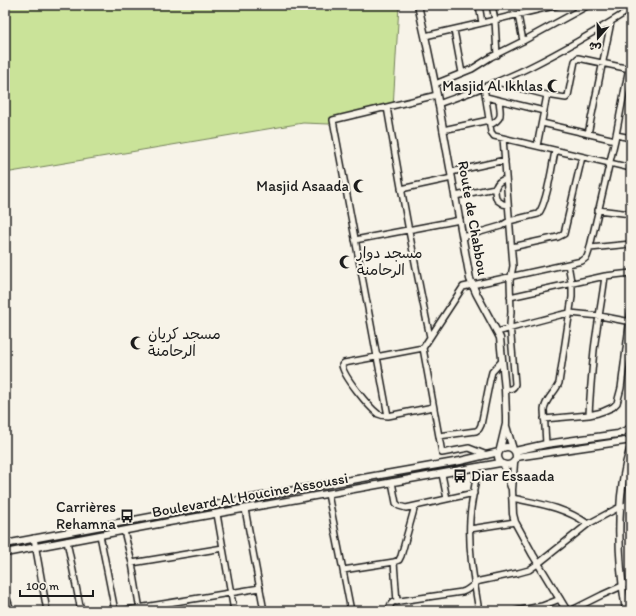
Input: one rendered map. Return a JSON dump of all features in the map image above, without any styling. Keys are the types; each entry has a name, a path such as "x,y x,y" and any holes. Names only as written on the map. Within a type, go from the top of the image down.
{"street":[{"name":"Route de Chabbou","path":"418,5 435,84 472,285 497,332 501,346 506,424 514,455 512,490 513,514 521,534 568,611"},
{"path":"479,5 482,23"},
{"path":"492,5 495,20 497,55"},
{"path":"425,36 558,5"},
{"path":"577,5 578,11"},
{"path":"435,84 477,66 491,57 589,5"},
{"path":"438,104 497,82 530,67 611,22 631,9"},
{"path":"518,15 523,41"},
{"path":"588,134 611,22"},
{"path":"454,30 462,73"},
{"path":"487,455 469,448 442,453 423,348 461,290 465,287 568,264 585,259 588,256 610,164 630,69 631,57"},
{"path":"497,82 565,98 568,97 575,61 579,58 630,69"},
{"path":"484,87 491,132 497,137 631,168"},
{"path":"537,146 548,94"},
{"path":"388,416 354,240 333,120 437,95"},
{"path":"486,97 544,111"},
{"path":"443,130 496,122 500,117 499,100"},
{"path":"387,108 430,337"},
{"path":"542,123 588,134 615,138 631,138"},
{"path":"503,138 513,266 510,277 510,328 515,386 505,390"},
{"path":"463,237 501,226 509,221 535,216 540,212 545,197 555,151"},
{"path":"512,247 558,237 564,234 582,157"},
{"path":"401,189 505,160"},
{"path":"506,179 499,182 495,188 497,200 503,204 508,204"},
{"path":"455,196 495,188"},
{"path":"598,210 631,214"},
{"path":"354,240 460,220"},
{"path":"590,248 631,244"},
{"path":"546,444 544,419 545,403 559,383 572,297 572,283 568,264"},
{"path":"510,297 604,276 631,273"},
{"path":"589,415 594,354 604,276"},
{"path":"544,419 589,415 613,408 618,401 621,388 631,310"},
{"path":"497,332 570,313 600,316 630,322"},
{"path":"423,348 344,363 342,367 354,387 380,415 388,416 434,407"},
{"path":"439,436 476,431 479,429 492,372 502,361"},
{"name":"Route de Chabbou","path":"499,450 506,424"},
{"path":"514,455 506,447 499,450 497,456 502,464 509,465 514,455 546,444 618,434 631,429 631,438 625,441 514,455"},
{"path":"626,611 622,586 620,507 626,464 631,446"},
{"name":"Boulevard Al Houcine Assoussi","path":"5,544 414,468 460,461 487,455 499,450"},
{"name":"Route de Chabbou","path":"502,464 512,490"},
{"name":"Boulevard Al Houcine Assoussi","path":"5,553 392,482 502,464"},
{"path":"477,467 470,515 470,529 474,583 479,611"},
{"path":"442,474 446,499"},
{"path":"631,479 627,530 631,593"},
{"path":"392,482 396,503 398,506 404,508 474,494"},
{"path":"328,494 351,611"},
{"path":"512,498 551,506 571,513 588,524"},
{"path":"388,611 391,604 397,602 462,592 469,589 474,583 486,579 529,570 588,524 630,503"},
{"path":"343,570 398,561 415,506"},
{"path":"245,509 264,611"},
{"path":"217,514 234,611"},
{"path":"470,529 515,522"},
{"path":"124,531 132,563 140,609"},
{"path":"100,535 115,611"},
{"path":"34,538 47,611"},
{"path":"67,541 81,611"},
{"path":"132,563 223,548"},
{"path":"394,562 397,602"},
{"path":"568,611 630,582"},
{"path":"120,611 140,609 260,588"},
{"path":"5,592 11,611"},
{"path":"516,611 542,606 560,599"}],"green space":[{"path":"5,5 399,5 393,108 329,124 303,123 5,173"}],"place":[{"name":"Masjid Al Ikhlas","path":"554,86"},
{"name":"Masjid Asaada","path":"360,186"},
{"name":"مسجد دوار الرحامنة","path":"346,262"},
{"name":"مسجد كريان الرحامنة","path":"137,343"},
{"name":"Diar Essaada","path":"460,476"},
{"name":"Carrières Rehamna","path":"127,516"}]}
